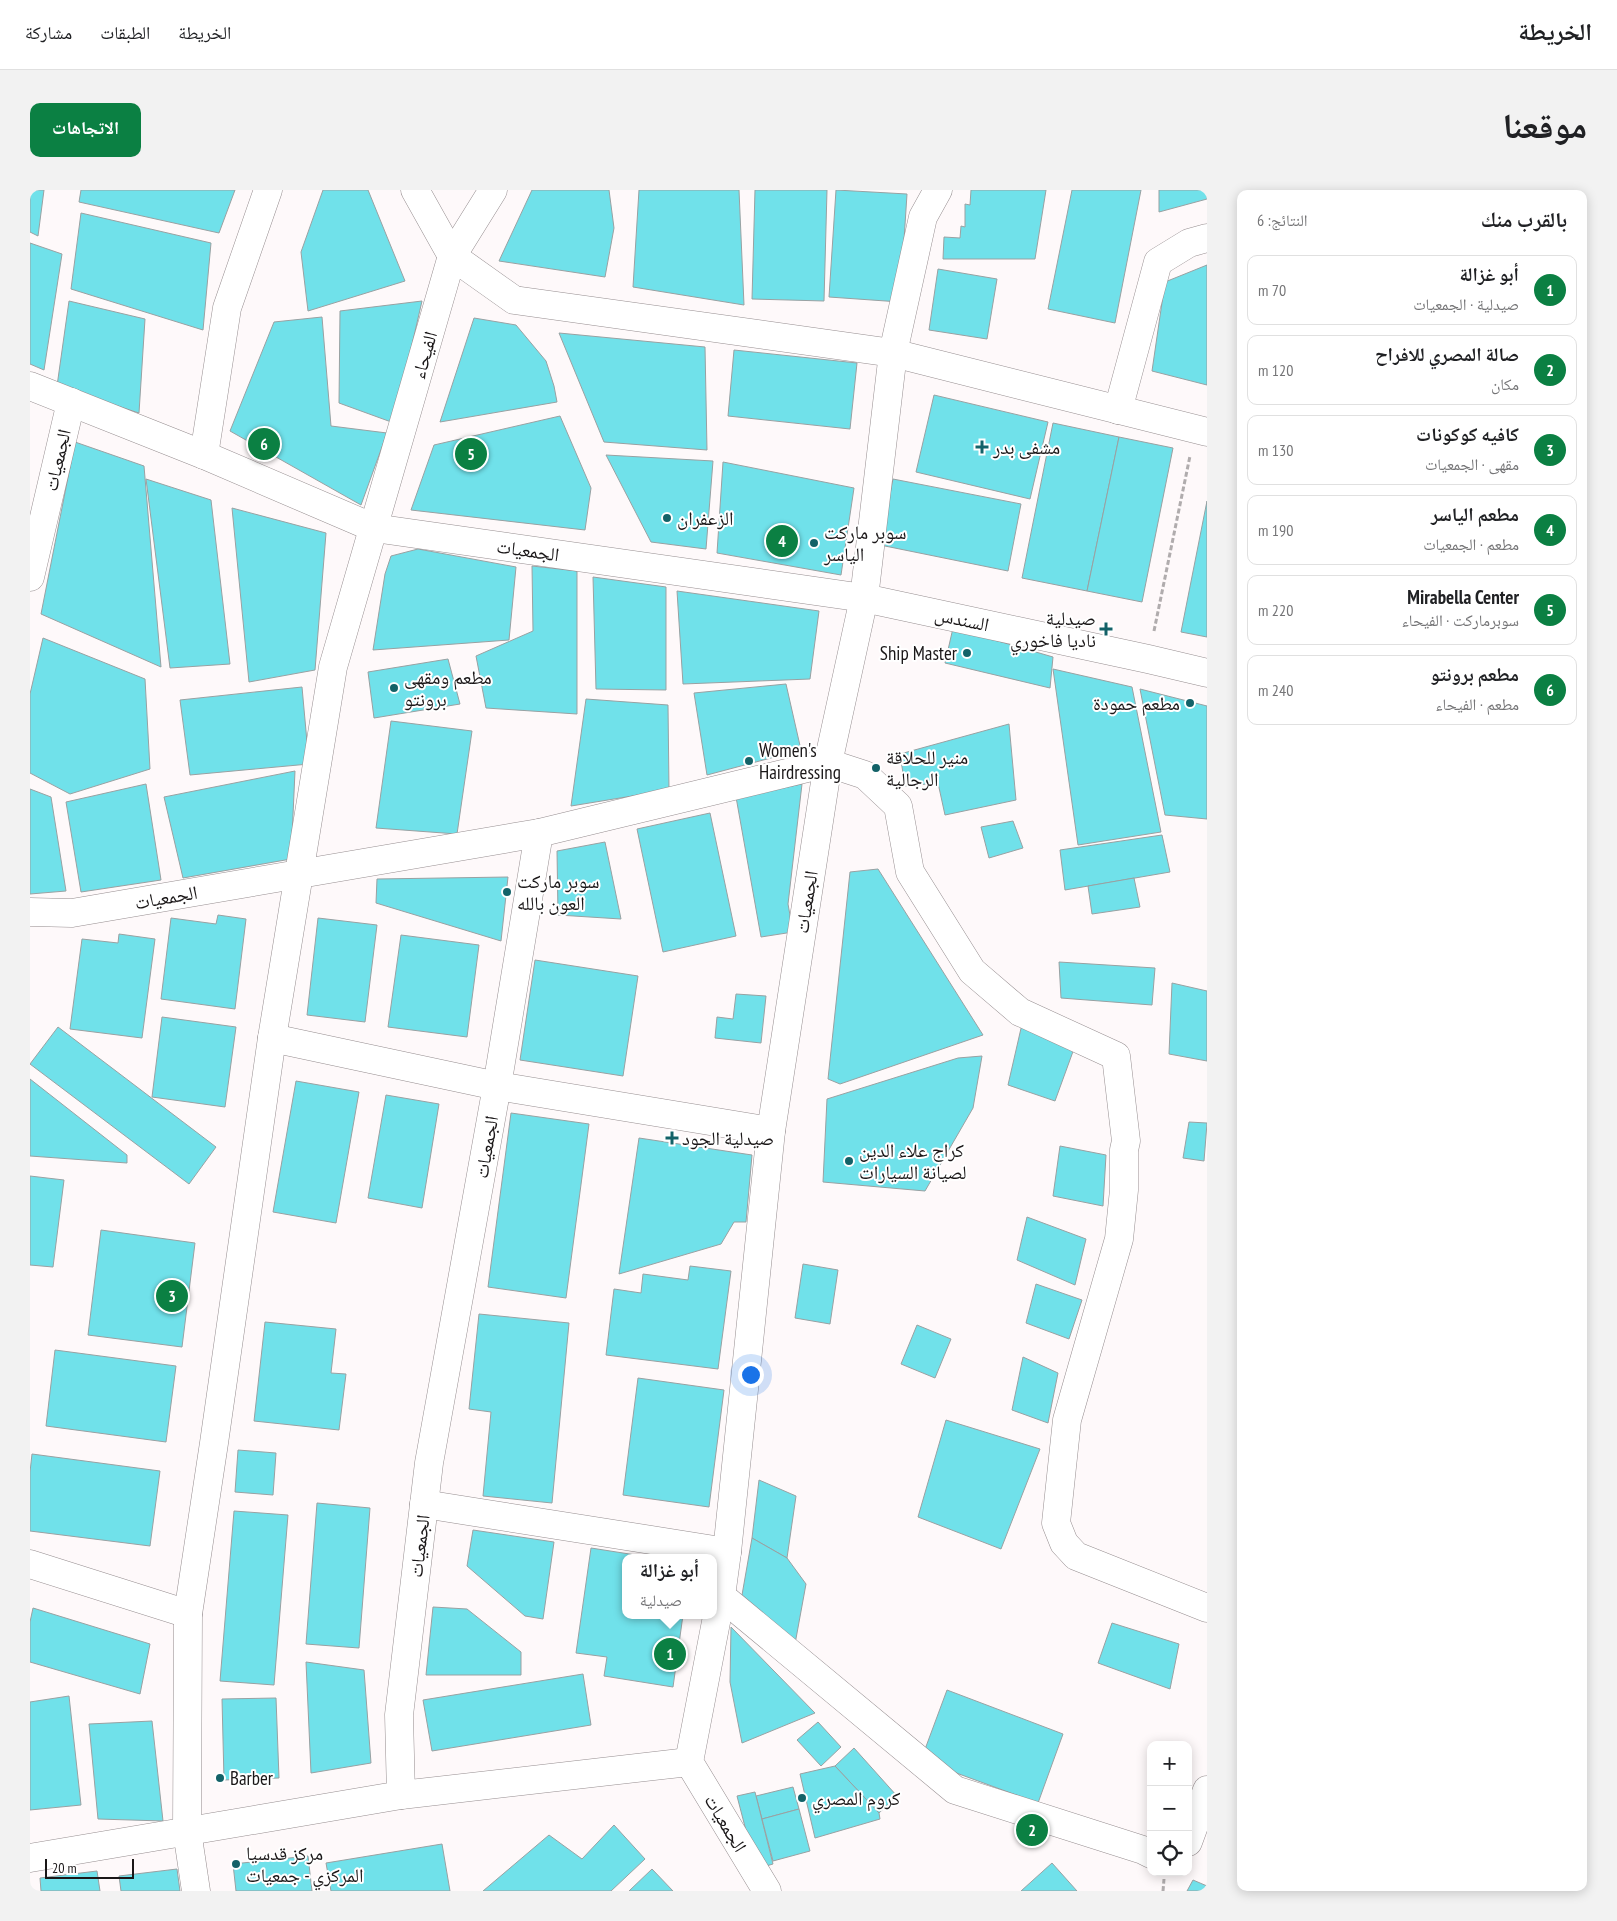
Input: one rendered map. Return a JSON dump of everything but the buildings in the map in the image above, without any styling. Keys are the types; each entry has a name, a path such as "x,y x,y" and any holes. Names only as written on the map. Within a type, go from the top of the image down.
{"street":[{"path":"204,455 227,308 268,190"},
{"path":"415,190 452,256 514,300 893,353 1201,431"},
{"name":"الفيحاء","path":"374,528 452,256 493,190"},
{"path":"864,598 893,353 923,217 938,190"},
{"path":"1118,410 1158,262 1190,243 1207,238"},
{"name":"الجمعيات","path":"30,386 204,455 374,528 864,598 828,763 771,1131 727,1552 717,1617"},
{"name":"الجمعيات","path":"30,576 70,402"},
{"path":"196,1891 187,1831 188,1614 272,1038 301,873 333,667 374,528"},
{"name":"السندس","path":"864,598 1207,673"},
{"path":"828,763 865,774 898,806 910,872 972,971 1020,1012 1116,1056 1126,1141 1119,1239 1067,1420 1056,1523 1064,1543 1076,1556 1207,1608"},
{"name":"الجمعيات","path":"30,912 72,913 539,833 828,763"},
{"name":"الجمعيات","path":"401,1795 399,1715 429,1463 497,1086 539,833"},
{"path":"272,1038 497,1086 771,1131"},
{"path":"424,1504 727,1552"},
{"path":"30,1564 188,1614"},
{"path":"721,1596 955,1790 1147,1852"},
{"name":"الجمعيات","path":"717,1619 689,1762 767,1891"},
{"path":"30,1858 401,1795 689,1762"},
{"path":"1192,1831 1207,1790"}],"path":[{"path":"1148,659 1201,431"}],"place":[{"name":"مطعم برونتو","path":"264,444"},
{"name":"مشفى بدر","path":"982,447"},
{"name":"Mirabella Center","path":"471,454"},
{"name":"الزعفران","path":"667,518"},
{"name":"مطعم الياسر","path":"782,541"},
{"name":"سوبر ماركت الياسر","path":"814,543"},
{"name":"صيدلية ناديا فاخوري","path":"1106,629"},
{"name":"Ship Master","path":"967,653"},
{"name":"مطعم ومقهى برونتو","path":"394,688"},
{"name":"مطعم حمودة","path":"1190,703"},
{"name":"Women's Hairdressing","path":"749,761"},
{"name":"منير للحلاقة الرجالية","path":"876,768"},
{"name":"سوبر ماركت العون بالله","path":"507,892"},
{"name":"صيدلية الجود","path":"672,1138"},
{"name":"كراج علاء الدين لصيانة السيارات","path":"849,1161"},
{"name":"كافيه كوكونات","path":"172,1296"},
{"name":"أبو غزالة","path":"670,1654"},
{"name":"Barber","path":"220,1778"},
{"name":"كروم المصري","path":"802,1798"},
{"name":"صالة المصري للافراح","path":"1032,1830"},
{"name":"مركز قدسيا المركزي - جمعيات","path":"236,1864"}]}
